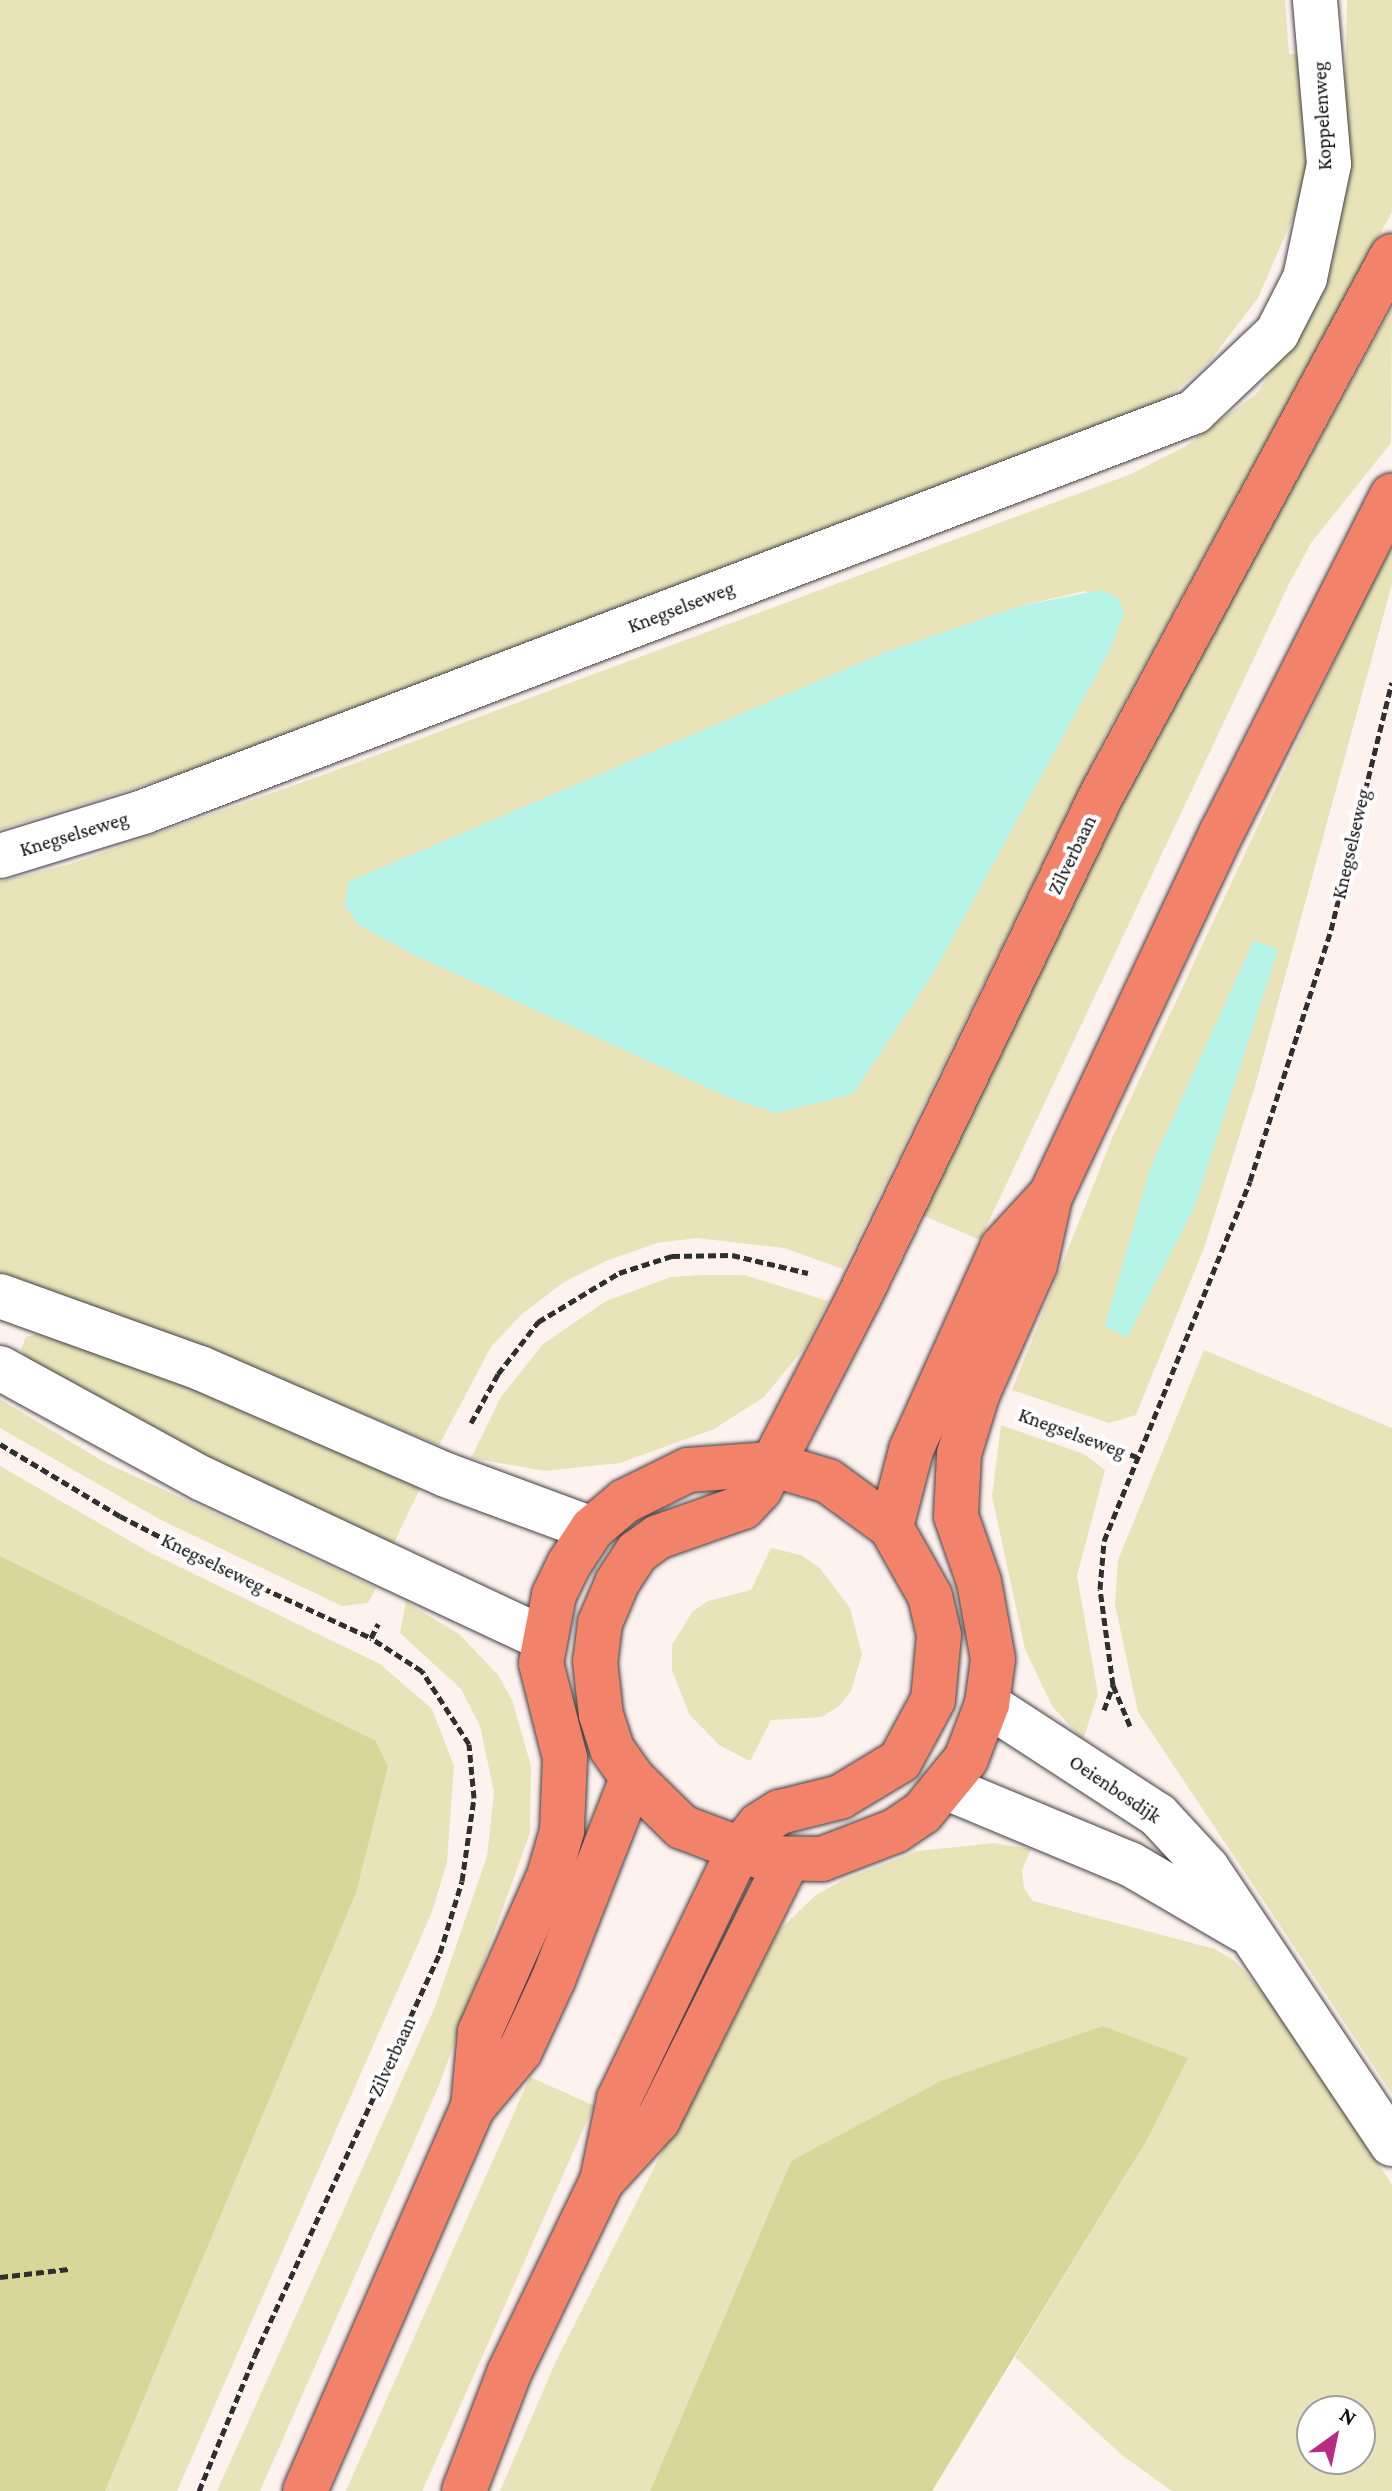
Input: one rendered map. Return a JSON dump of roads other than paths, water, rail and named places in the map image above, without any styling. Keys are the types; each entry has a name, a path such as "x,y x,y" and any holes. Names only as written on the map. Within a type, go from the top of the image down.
{"main road":[{"name":"Zilverbaan","path":"786,1863 739,1850 682,1827 632,1778 612,1749 595,1661 600,1623 617,1583 637,1552 688,1522 743,1507 760,1489 859,1297 1101,796 1392,256"},
{"path":"602,2181 658,2120 786,1863 822,1859 895,1831 947,1788 966,1759 987,1704 993,1659 990,1626 956,1516 959,1454 977,1395 1035,1265 1050,1197 1222,832 1392,496"},
{"path":"891,1527 911,1450 996,1261 1050,1197"},
{"path":"464,2491 509,2373 602,2181 619,2099 739,1850 759,1825 780,1812 840,1797 900,1761 922,1727 938,1672 939,1635 930,1596 891,1527 828,1481 771,1464 688,1470 652,1484 592,1529 554,1595 543,1638 544,1682 565,1758 562,1831 549,1876 480,2032 473,2107"},
{"path":"543,1638 595,1661"},
{"path":"938,1672 987,1704"},
{"path":"305,2491 473,2107 520,2051 565,1952 632,1778"}],"street":[{"name":"Koppelenweg","path":"1305,278 1329,164 1315,0"},
{"name":"Knegselseweg","path":"0,856 143,812 1194,412 1277,333 1305,278"},
{"path":"0,1296 200,1368 446,1475 592,1529"},
{"path":"0,1368 114,1434 400,1574 543,1638"},
{"name":"Oeienbosdijk","path":"987,1704 1158,1815 1207,1868 1392,2144"},
{"name":"Oeienbosdijk","path":"947,1788 1130,1864 1250,1934"}],"water":[{"path":"1101,590 1118,598 1124,613 1110,650 934,972 853,1094 777,1113 735,1100 414,955 359,925 345,906 348,882 881,654 1020,606"},
{"path":"1254,940 1278,950 1194,1208 1127,1338 1105,1326 1151,1166"}]}
